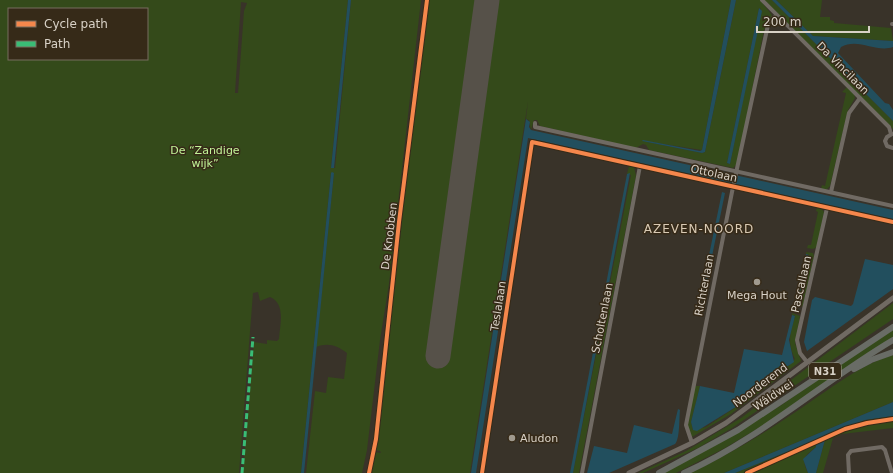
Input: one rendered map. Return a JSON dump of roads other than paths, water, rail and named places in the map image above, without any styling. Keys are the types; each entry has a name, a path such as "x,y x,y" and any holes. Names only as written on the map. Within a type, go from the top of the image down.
{"highway":[{"name":"Wâldwei","path":"659,473 750,422 892,327"},
{"name":"Wâldwei","path":"684,473 739,444 893,340"},
{"name":"N31","path":"832,381 871,360 893,352"}],"street":[{"name":"De Knobben","path":"369,473 376,439 398,229 427,0"},
{"name":"Da Vincilaan","path":"762,0 889,127 892,134 887,137 885,141 887,146 893,148"},
{"name":"Richterlaan","path":"692,443 686,425 733,186 768,25 773,18 777,16"},
{"path":"831,192 849,112 860,98"},
{"name":"Ottolaan","path":"535,124 535,127 643,149 736,173 893,206"},
{"name":"Ottolaan","path":"532,142 893,222"},
{"name":"Teslalaan","path":"482,473 532,142"},
{"name":"Scholtenlaan","path":"582,473 640,166"},
{"name":"Pascallaan","path":"807,362 800,353 797,340 827,208"},
{"name":"Noorderend","path":"629,473 692,443 744,410 893,298"},
{"path":"849,473 848,455 851,451 882,447 885,450 892,473"}],"water":[{"path":"348,0 351,0 334,168 331,168"},
{"path":"731,0 736,0 705,152 702,153 642,141 700,151 702,150"},
{"path":"772,0 776,0 813,36 893,41 893,47 887,48 860,44 847,44 841,47 838,53 885,103 889,104 893,110 893,121"},
{"path":"759,8 762,11 730,164 727,163"},
{"path":"526,119 530,122 529,127 531,130 893,210 893,219 528,138 476,473 471,473"},
{"path":"331,173 334,173 304,473 301,473"},
{"path":"630,173 573,473 570,473 627,174"},
{"path":"722,192 725,193 703,300 700,299"},
{"path":"806,254 809,255 797,304 794,304"},
{"path":"865,259 893,265 893,289 807,351 804,342 812,300 815,297 851,306 853,304"},
{"path":"792,315 795,316 789,340 794,362 788,366 780,366 771,373 766,383 739,405 697,431 693,430 691,422 700,386 734,393 744,349 782,355"},
{"path":"893,402 893,416 865,420 826,436 816,473 808,473 803,459 816,447 816,440 735,473 724,473"},
{"path":"678,409 680,410 679,428 678,438 675,444 609,473 587,473 594,446 627,453 634,425 672,434"}],"place":[{"name":"Mega Hout","path":"757,282"},
{"name":"Aludon","path":"512,438"}],"district":[{"name":"AZEVEN-NOORD","path":"699,229"}],"park label":[{"name":"De “Zandige wijk”","path":"205,156"}]}
